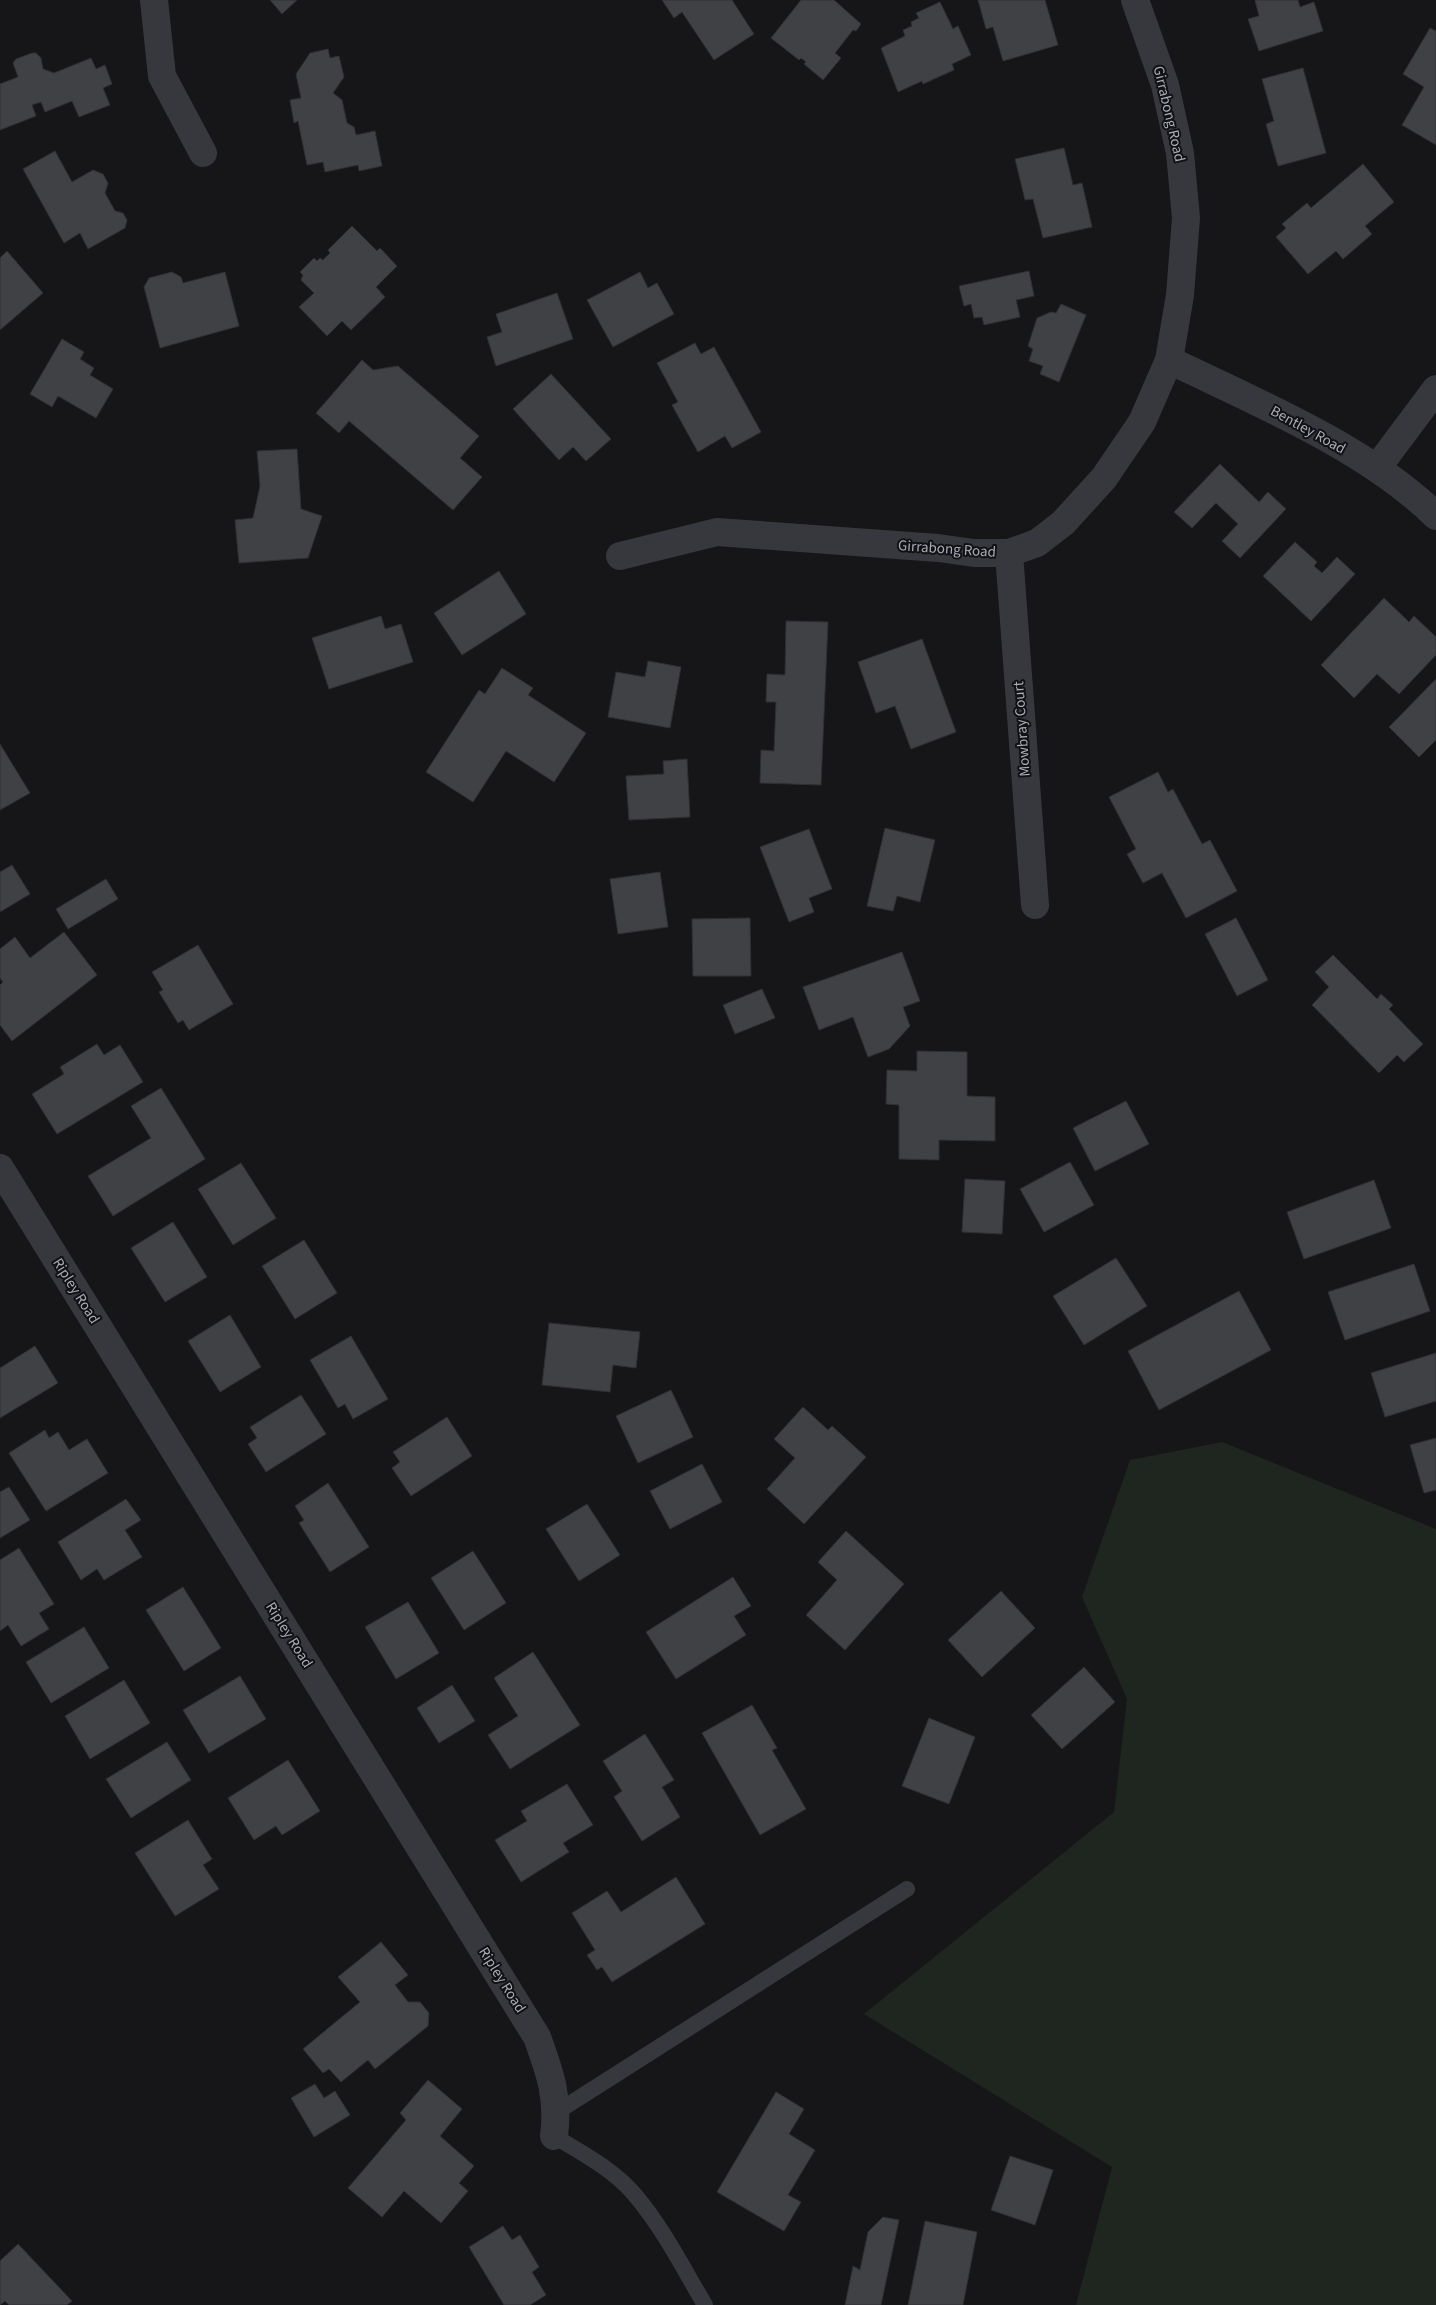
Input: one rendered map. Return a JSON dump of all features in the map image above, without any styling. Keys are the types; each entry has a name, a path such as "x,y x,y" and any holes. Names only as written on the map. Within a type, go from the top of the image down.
{"street":[{"path":"154,0 162,76 203,152"},
{"name":"Girrabong Road","path":"620,556 717,532 938,548 974,553 1009,553 1037,543 1057,528 1104,478 1142,422 1169,360 1180,295 1186,218 1180,153 1165,85 1135,0"},
{"name":"Bentley Road","path":"1169,360 1274,410 1377,468 1436,516"},
{"path":"1377,468 1436,389"},
{"name":"Mowbray Court","path":"1009,553 1035,904"},
{"name":"Ripley Road","path":"0,1168 537,2037 552,2078 556,2124"}],"lane":[{"path":"705,2305 661,2232 634,2194 556,2124 908,1889"}],"shaded area":[{"path":"1222,1442 1436,1529 1436,2305 1076,2305 1112,2167 864,2014 1114,1812 1127,1699 1082,1597 1130,1460"}],"building":[{"path":"270,0 297,0 282,14"},
{"path":"662,0 732,0 754,34 714,60 682,12 674,18"},
{"path":"801,0 834,0 861,24 856,31 853,30 835,53 841,58 823,80 804,64 806,62 801,58 799,60 771,38"},
{"path":"978,0 1045,0 1058,45 1003,61 993,27 986,29"},
{"path":"1255,0 1298,0 1300,7 1314,2 1323,31 1259,51 1248,19 1259,16"},
{"path":"940,2 953,29 958,26 971,55 952,64 954,70 923,84 922,81 898,92 881,48 905,36 903,30 912,26 911,22 919,18 916,13"},
{"path":"1430,28 1436,31 1436,145 1402,125 1424,87 1403,74"},
{"path":"328,49 330,58 339,56 344,77 333,93 342,100 347,123 354,127 356,135 375,131 382,166 359,171 358,165 325,172 323,162 307,165 298,121 294,123 290,100 301,98 296,74 310,53"},
{"path":"36,53 41,58 43,69 54,73 91,58 96,69 105,65 112,84 103,88 110,105 79,117 72,101 45,112 41,102 32,105 36,116 0,130 0,84 18,77 13,63 16,59"},
{"path":"1303,68 1326,153 1278,166 1266,124 1274,121 1262,79"},
{"path":"1064,148 1073,185 1082,183 1092,227 1043,238 1033,199 1025,200 1015,159"},
{"path":"55,151 72,182 93,170 103,174 108,183 105,193 115,211 123,213 127,220 125,228 88,249 80,233 64,243 23,169"},
{"path":"1363,164 1394,202 1365,226 1372,234 1343,259 1336,251 1308,274 1276,237 1286,228 1282,224 1307,203 1311,208"},
{"path":"352,226 377,251 380,248 397,266 376,287 385,297 351,330 342,321 327,336 299,307 314,293 301,280 303,275 300,272 314,258 317,261 320,258 323,260 330,253 328,250"},
{"path":"7,251 43,293 0,330 0,258"},
{"path":"1029,271 1034,296 1016,300 1020,317 984,325 982,317 974,318 971,304 964,306 959,286"},
{"path":"172,272 181,277 183,283 225,272 239,326 160,348 144,287 149,278"},
{"path":"640,272 648,288 657,283 674,314 613,347 587,300"},
{"path":"557,293 573,339 496,366 487,337 502,332 496,314"},
{"path":"1061,304 1086,315 1059,382 1040,374 1043,366 1029,361 1033,349 1028,346 1037,318 1051,312 1056,313"},
{"path":"62,339 84,352 80,359 94,368 90,375 113,389 96,418 58,396 52,407 30,394"},
{"path":"695,343 701,354 714,347 761,432 732,448 725,436 698,452 672,405 678,402 657,363"},
{"path":"362,360 373,370 398,366 479,436 460,458 482,477 453,510 349,421 339,433 316,413"},
{"path":"551,374 611,439 586,461 573,447 559,460 513,409"},
{"path":"297,449 301,509 322,516 308,558 239,563 235,520 253,518 260,486 257,451"},
{"path":"1220,464 1259,502 1268,492 1286,509 1240,558 1222,541 1238,524 1216,503 1192,528 1174,512"},
{"path":"1295,542 1317,562 1314,566 1322,573 1337,557 1355,574 1311,621 1263,576"},
{"path":"499,571 526,614 462,655 434,613"},
{"path":"1384,598 1409,622 1414,616 1436,637 1436,655 1399,694 1377,674 1354,698 1321,665"},
{"path":"381,616 385,629 401,624 413,662 329,689 312,638"},
{"path":"786,621 828,622 821,785 760,783 761,750 774,751 776,702 766,702 767,674 785,675"},
{"path":"922,639 956,732 911,749 895,706 876,713 858,662"},
{"path":"648,661 681,667 670,728 608,717 616,672 645,677"},
{"path":"502,668 533,688 528,695 586,733 554,782 506,751 473,802 426,772 479,690 485,694"},
{"path":"1436,679 1436,740 1419,757 1389,727"},
{"path":"0,744 30,793 0,810"},
{"path":"687,759 690,817 629,820 626,776 664,774 663,761"},
{"path":"1158,772 1168,792 1173,789 1202,844 1210,840 1237,891 1186,918 1162,873 1143,883 1127,854 1136,849 1109,797"},
{"path":"885,828 935,840 920,902 897,896 893,911 867,906"},
{"path":"809,829 832,889 809,898 814,912 789,922 760,847"},
{"path":"12,865 30,894 0,912 0,872"},
{"path":"660,872 668,927 618,934 610,879"},
{"path":"106,879 118,899 68,929 56,909"},
{"path":"750,918 751,976 693,976 692,919"},
{"path":"1236,918 1268,980 1237,996 1205,934"},
{"path":"64,932 97,975 12,1041 0,1025 0,985 3,982 0,978 0,949 15,937 30,958"},
{"path":"198,945 233,1004 189,1030 183,1020 178,1023 159,992 163,990 152,972"},
{"path":"902,952 920,1001 903,1007 910,1026 889,1049 868,1057 853,1017 819,1030 803,987"},
{"path":"1333,955 1377,999 1381,994 1393,1005 1389,1009 1423,1044 1404,1062 1397,1055 1379,1073 1312,1005 1329,987 1315,972"},
{"path":"762,989 775,1018 735,1034 723,1005"},
{"path":"97,1044 104,1055 120,1045 143,1082 57,1134 32,1094 64,1074 60,1067"},
{"path":"917,1051 967,1052 967,1096 995,1097 995,1141 939,1140 939,1160 899,1159 899,1105 886,1104 887,1070 917,1071"},
{"path":"161,1088 205,1159 113,1216 88,1176 151,1138 131,1106"},
{"path":"1126,1101 1149,1144 1095,1171 1073,1128"},
{"path":"1070,1162 1094,1205 1044,1232 1020,1189"},
{"path":"241,1163 276,1218 233,1245 198,1189"},
{"path":"965,1179 1005,1181 1002,1234 962,1232"},
{"path":"1374,1180 1391,1228 1304,1259 1287,1212"},
{"path":"173,1222 207,1277 165,1302 131,1248"},
{"path":"304,1240 337,1293 295,1319 262,1266"},
{"path":"1116,1258 1147,1306 1084,1345 1053,1296"},
{"path":"1414,1264 1430,1311 1345,1340 1328,1292"},
{"path":"1239,1291 1271,1350 1159,1410 1128,1351"},
{"path":"230,1315 261,1367 220,1392 188,1341"},
{"path":"549,1323 640,1332 636,1368 613,1365 610,1392 542,1385"},
{"path":"351,1336 388,1399 353,1419 345,1404 338,1408 310,1360"},
{"path":"35,1346 58,1383 0,1418 0,1368"},
{"path":"1436,1353 1436,1401 1385,1417 1371,1373"},
{"path":"671,1390 693,1437 638,1463 616,1416"},
{"path":"301,1395 326,1434 266,1472 248,1444 257,1438 250,1427"},
{"path":"803,1407 828,1430 832,1426 866,1457 804,1524 767,1489 795,1458 774,1439"},
{"path":"447,1417 472,1456 411,1496 392,1468 400,1462 393,1452"},
{"path":"45,1430 49,1438 58,1432 69,1450 87,1439 108,1473 46,1511 9,1453"},
{"path":"1436,1438 1436,1490 1424,1493 1410,1445"},
{"path":"702,1464 722,1502 670,1529 650,1491"},
{"path":"328,1483 369,1547 330,1572 299,1523 304,1520 295,1506"},
{"path":"9,1487 30,1520 0,1538 0,1492"},
{"path":"126,1499 141,1520 125,1530 142,1557 104,1580 97,1569 81,1580 58,1542"},
{"path":"587,1504 620,1555 579,1581 546,1529"},
{"path":"846,1531 904,1584 845,1650 806,1615 837,1580 818,1562"},
{"path":"19,1548 54,1604 39,1613 49,1629 21,1646 8,1625 0,1631 0,1560"},
{"path":"473,1551 506,1603 464,1630 431,1578"},
{"path":"733,1577 751,1606 734,1616 746,1635 676,1679 646,1632"},
{"path":"183,1587 221,1648 184,1671 146,1610"},
{"path":"1001,1591 1035,1628 982,1677 948,1640"},
{"path":"408,1602 439,1653 396,1679 365,1627"},
{"path":"84,1627 109,1668 51,1703 26,1662"},
{"path":"533,1652 580,1725 510,1769 488,1735 518,1716 494,1678"},
{"path":"1084,1667 1115,1702 1062,1749 1031,1715"},
{"path":"240,1676 266,1719 209,1753 183,1710"},
{"path":"124,1680 150,1723 90,1759 65,1716"},
{"path":"452,1685 475,1721 439,1743 417,1708"},
{"path":"752,1705 777,1748 772,1750 806,1809 760,1835 702,1733"},
{"path":"929,1718 975,1737 949,1804 902,1786"},
{"path":"645,1734 674,1780 662,1787 680,1817 642,1841 614,1797 622,1791 603,1761"},
{"path":"167,1742 191,1780 131,1818 106,1779"},
{"path":"288,1760 320,1811 282,1835 276,1826 254,1840 228,1798"},
{"path":"567,1784 593,1825 563,1843 569,1852 521,1882 495,1840 527,1821 521,1811"},
{"path":"188,1820 212,1859 203,1865 219,1889 175,1916 135,1853"},
{"path":"676,1877 705,1924 612,1982 602,1967 597,1970 587,1955 595,1950 572,1913 607,1891 621,1912"},
{"path":"381,1942 408,1975 395,1985 408,2002 420,2002 429,2013 428,2026 375,2069 368,2060 341,2082 329,2069 323,2073 303,2049 360,2002 338,1977"},
{"path":"428,2080 462,2109 440,2136 474,2166 459,2183 468,2191 441,2223 404,2191 382,2217 348,2188 406,2120 400,2113"},
{"path":"315,2084 324,2098 335,2091 350,2115 314,2137 291,2098"},
{"path":"776,2092 804,2109 789,2134 815,2150 788,2195 801,2202 784,2231 717,2192"},
{"path":"1010,2156 1053,2170 1035,2225 991,2210"},
{"path":"883,2217 899,2220 881,2305 845,2305 853,2266 860,2270 868,2232"},
{"path":"925,2221 977,2232 963,2305 908,2305"},
{"path":"503,2226 512,2240 520,2235 539,2267 532,2272 546,2295 530,2305 504,2305 469,2247"},
{"path":"18,2244 72,2301 67,2305 9,2305 5,2301 0,2305 0,2261"}]}
